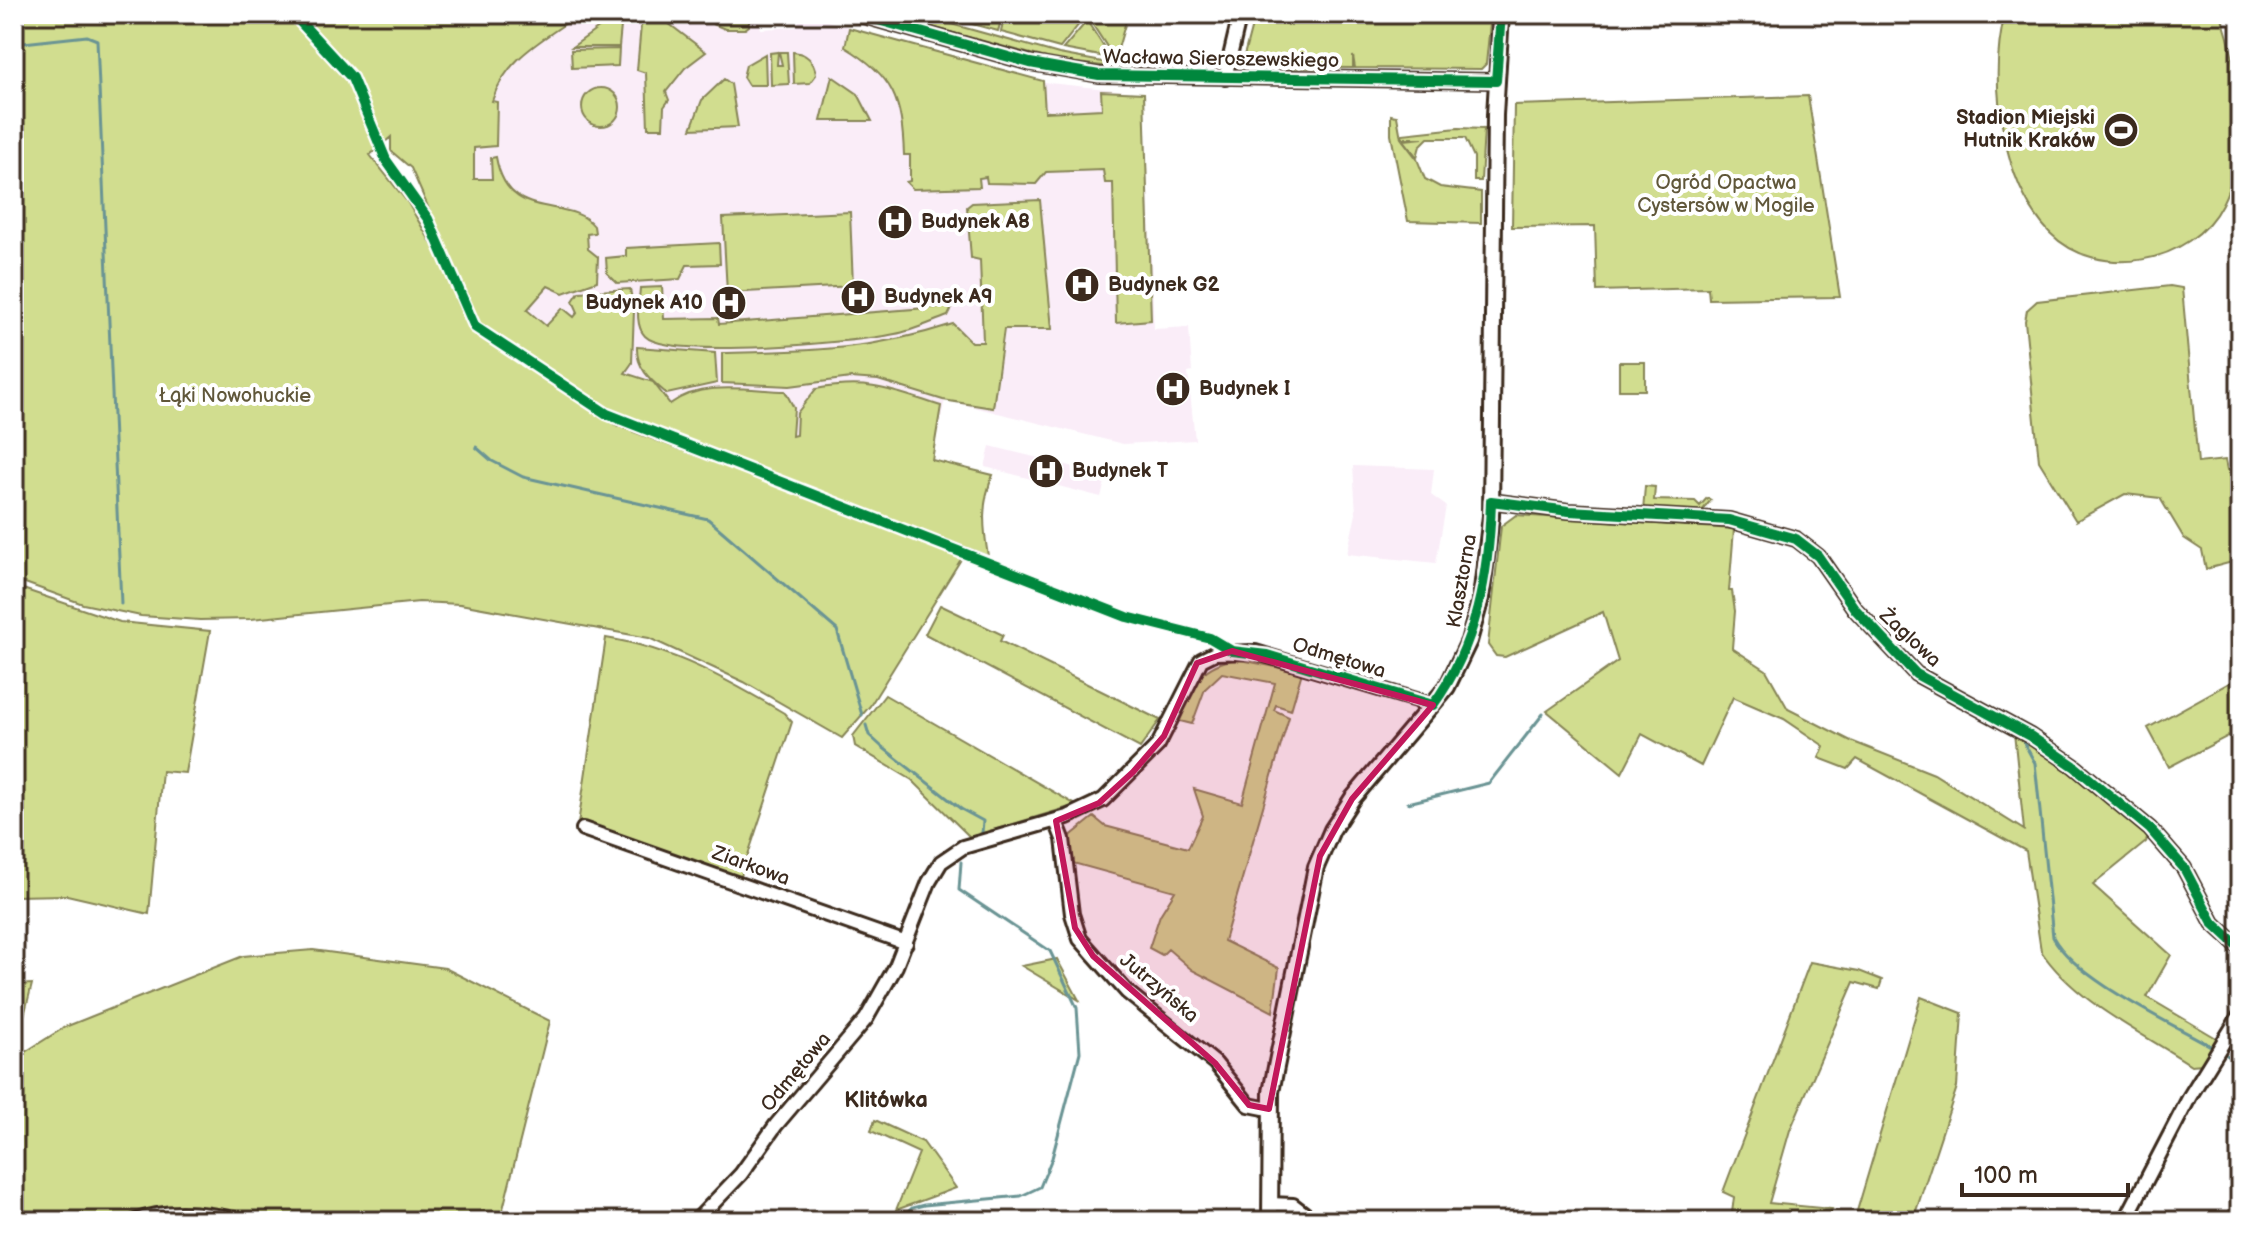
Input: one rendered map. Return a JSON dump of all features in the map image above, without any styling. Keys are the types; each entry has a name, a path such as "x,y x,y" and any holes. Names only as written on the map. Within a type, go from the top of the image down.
{"street":[{"name":"Wacława Sieroszewskiego","path":"857,14 1072,71 1123,77 1496,81"},
{"path":"1225,78 1240,14"},
{"name":"Klasztorna","path":"1270,1221 1269,1109 1301,929 1320,856 1352,799 1433,705 1458,666 1474,625 1484,580 1491,501 1496,81 1501,14"},
{"name":"Żaglowa","path":"1491,501 1569,511 1712,518 1768,529 1796,539 1818,556 1855,609 1916,674 2030,736 2074,766 2150,829 2184,868 2213,923 2240,948"},
{"name":"Odmętowa","path":"696,1221 734,1182 776,1125 862,1025 906,943 929,882 945,857 969,845 1056,821 1103,800 1146,760 1164,736 1197,663 1215,653 1243,651 1267,655 1433,705"},
{"name":"Jutrzyńska","path":"1056,821 1063,839 1072,914 1080,939 1127,992 1215,1063 1249,1105 1269,1109"},
{"name":"Ziarkowa","path":"583,829 906,943"},
{"path":"2125,1221 2177,1119 2240,1015"},
{"path":"1270,1204 1293,1205 1314,1221"},
{"path":"135,1221 174,1213 246,1221"},
{"path":"675,1221 687,1221"}],"highlighted area":[{"path":"1232,651 1433,705 1352,799 1320,856 1269,1109 1249,1105 1215,1063 1093,956 1075,928 1056,821 1099,803 1133,772 1164,736 1197,663"}],"shaded area":[{"path":"551,14 749,14 749,21 759,21 761,29 796,27 802,14 1049,83 1144,93 1154,329 1189,327 1192,372 1188,373 1195,440 1123,444 945,400 932,459 944,462 931,533 616,413 479,323 396,133"},
{"name":"Budynek T","path":"990,446 1107,475 1101,497 985,467"},
{"path":"1353,466 1434,469 1431,495 1446,506 1436,563 1347,554 1356,514"}],"green space":[{"name":"Łąki Nowohuckie","path":"14,14 579,14 528,51 507,72 492,101 497,102 496,146 474,148 474,179 492,179 491,158 496,157 503,178 513,192 526,201 570,211 594,226 595,233 587,234 588,249 598,257 597,281 563,293 548,286 527,310 546,326 563,308 574,317 578,312 573,301 579,292 630,289 634,310 632,363 625,373 653,382 670,404 711,389 785,391 794,408 792,436 796,435 797,413 816,389 866,386 941,406 932,460 993,475 986,495 984,515 988,556 616,413 479,323 411,168 391,151 391,137 370,155 408,203 437,253 471,328 618,426 963,556 870,706 842,738 744,682 649,638 460,604 419,602 251,619 200,620 141,616 83,604 14,579"},
{"path":"642,14 656,14 706,52 685,68 666,92 669,100 664,107 663,128 648,128 646,73 637,70"},
{"path":"713,14 749,14 749,26 745,29 725,29 713,24 717,17"},
{"path":"915,14 1059,54 1151,71 1057,61 887,15"},
{"path":"935,14 1003,14 998,31"},
{"path":"1005,14 1064,14 1076,18 1078,14 1087,14 1060,48 1001,32"},
{"path":"1090,14 1128,14 1115,59 1089,19"},
{"path":"1255,14 1491,14 1486,64 1481,69 1355,68 1353,56 1353,68 1241,67"},
{"name":"Stadion Miejski Hutnik Kraków","path":"2005,14 2221,14 2237,84 2239,134 2236,159 2222,204 2208,224 2189,241 2143,259 2118,261 2093,258 2070,248 2041,222 2020,187 2004,135 1998,74"},
{"path":"614,17 621,26 619,47 572,47"},
{"path":"1087,21 1111,58 1063,49"},
{"path":"849,28 1043,81 1045,112 1102,109 1101,91 1144,93 1151,320 1116,323 1113,183 1105,183 1103,170 1046,172 1036,184 987,183 986,177 979,178 980,187 913,189 906,182 910,181 910,155 904,155 901,119 892,91 875,68 845,47"},
{"path":"619,49 618,66 572,68 571,50"},
{"path":"778,52 777,65 782,65 779,52 787,52 789,84 771,85 770,53"},
{"path":"793,52 806,56 812,62 816,75 810,83 794,84"},
{"path":"765,54 766,85 748,85 743,77 746,65"},
{"path":"832,76 858,94 872,121 821,121"},
{"path":"724,79 731,84 738,127 691,129 702,100"},
{"path":"601,88 614,94 620,107 614,120 601,126 588,120 582,107 588,94"},
{"name":"Ogród Opactwa Cystersów w Mogile","path":"1808,96 1840,297 1709,299 1708,288 1597,291 1595,226 1512,227 1514,105"},
{"path":"1391,115 1397,116 1401,138 1417,159 1425,179 1440,187 1481,192 1481,223 1408,221 1391,135"},
{"path":"1458,128 1484,129 1481,181 1474,181 1474,157 1465,138 1428,138 1420,146 1417,157 1404,140 1423,138 1403,138 1402,134"},
{"path":"1040,200 1052,329 1004,329 993,408 943,400 878,380 851,378 790,386 722,383 722,353 866,345 953,324 971,342 983,342 980,260 971,258 967,207 972,203"},
{"path":"850,212 853,286 727,293 723,218"},
{"path":"719,243 720,264 687,265 680,279 617,283 607,273 606,258 626,256 626,248"},
{"path":"2170,286 2182,288 2198,463 2225,460 2227,470 2240,469 2240,560 2206,569 2202,550 2184,538 2160,498 2125,494 2076,521 2039,461 2025,321 2027,310 2037,301"},
{"path":"662,287 664,319 718,318 719,324 953,306 948,316 908,331 875,337 765,347 689,347 661,343 645,336 639,326 640,288"},
{"path":"637,347 715,353 717,383 667,394 642,368"},
{"path":"1619,362 1645,362 1645,390 1619,390"},
{"path":"1645,486 1655,487 1654,500 1695,501 1700,506 1707,498 1711,500 1702,511 1682,515 1643,511"},
{"path":"1516,515 1734,529 1729,591 1732,591 1735,611 1732,648 1766,670 1788,709 1851,741 1934,774 2024,830 2014,733 2063,764 2148,835 2146,842 2093,885 2171,955 2147,997 2218,1039 2203,1064 2191,1065 2110,1015 2055,969 2041,951 2026,851 1857,759 1848,769 1819,758 1824,746 1784,719 1733,697 1701,766 1642,734 1622,773 1547,711 1618,661 1603,612 1505,657 1496,656 1488,645 1501,526"},
{"path":"14,586 120,622 210,631 185,773 162,771 149,914 67,895 14,896"},
{"path":"940,605 1003,635 1000,641 1160,720 1140,748 925,634"},
{"path":"606,638 677,657 742,689 784,713 792,722 740,879 578,824"},
{"path":"1236,659 1302,672 1291,710 1276,705 1274,710 1289,717 1224,941 1279,968 1273,1012 1192,970 1168,949 1162,955 1149,948 1160,915 1175,891 1073,863 1068,838 1094,817 1105,826 1188,848 1203,816 1194,789 1242,803 1275,683 1222,673 1205,689 1192,724 1180,721 1193,688 1204,672"},
{"path":"2240,677 2240,730 2169,767 2148,728"},
{"path":"885,695 1076,805 970,837 912,780 855,746 853,736"},
{"path":"313,950 445,968 550,1021 500,1221 14,1221 14,1059 65,1027 243,956"},
{"path":"1057,959 1079,1000 1022,966"},
{"path":"1810,962 1859,971 1882,980 1879,989 1854,982 1790,1130 1769,1203 1832,1209 1827,1221 1731,1221 1734,1197 1723,1192"},
{"path":"32,984 14,1056 14,985"},
{"path":"1921,997 1962,1013 1957,1087 1915,1214 1857,1211"},
{"path":"875,1120 923,1142 956,1188 896,1210 919,1153 871,1131"}],"waterway":[{"path":"14,44 87,36 97,40 121,604"},
{"path":"476,447 492,461 523,477 708,519 837,630 862,715"},
{"path":"1408,803 1489,783 1543,714"},
{"path":"866,725 869,735 881,746 961,809 983,821 982,833"},
{"path":"2023,741 2035,763 2053,937 2065,953 2104,985 2216,1049"},
{"path":"899,1221 912,1208 924,1205 1021,1196 1040,1187 1052,1158 1080,1052 1077,1008 1050,951 959,890 961,862"},
{"path":"2223,1053 2240,1063"}],"cycle path":[{"path":"293,14 352,78 386,160 428,219 475,327 607,414 1127,617 1210,638 1232,651 1267,655 1433,705 1460,658 1478,608 1487,555 1491,501 1569,511 1729,520 1796,539 1818,556 1855,609 1916,674 2030,736 2074,766 2150,829 2184,868 2213,923 2240,948"},
{"path":"857,14 1030,63 1099,75 1496,81 1501,14"}],"place":[{"name":"Stadion Miejski Hutnik Kraków","path":"2121,130"},
{"name":"Budynek A8","path":"895,222"},
{"name":"Budynek G2","path":"1082,285"},
{"name":"Budynek A9","path":"858,297"},
{"name":"Budynek A10","path":"729,303"},
{"name":"Budynek I","path":"1173,389"},
{"name":"Budynek T","path":"1046,471"}],"district":[{"name":"Klitówka","path":"886,1100"}]}
